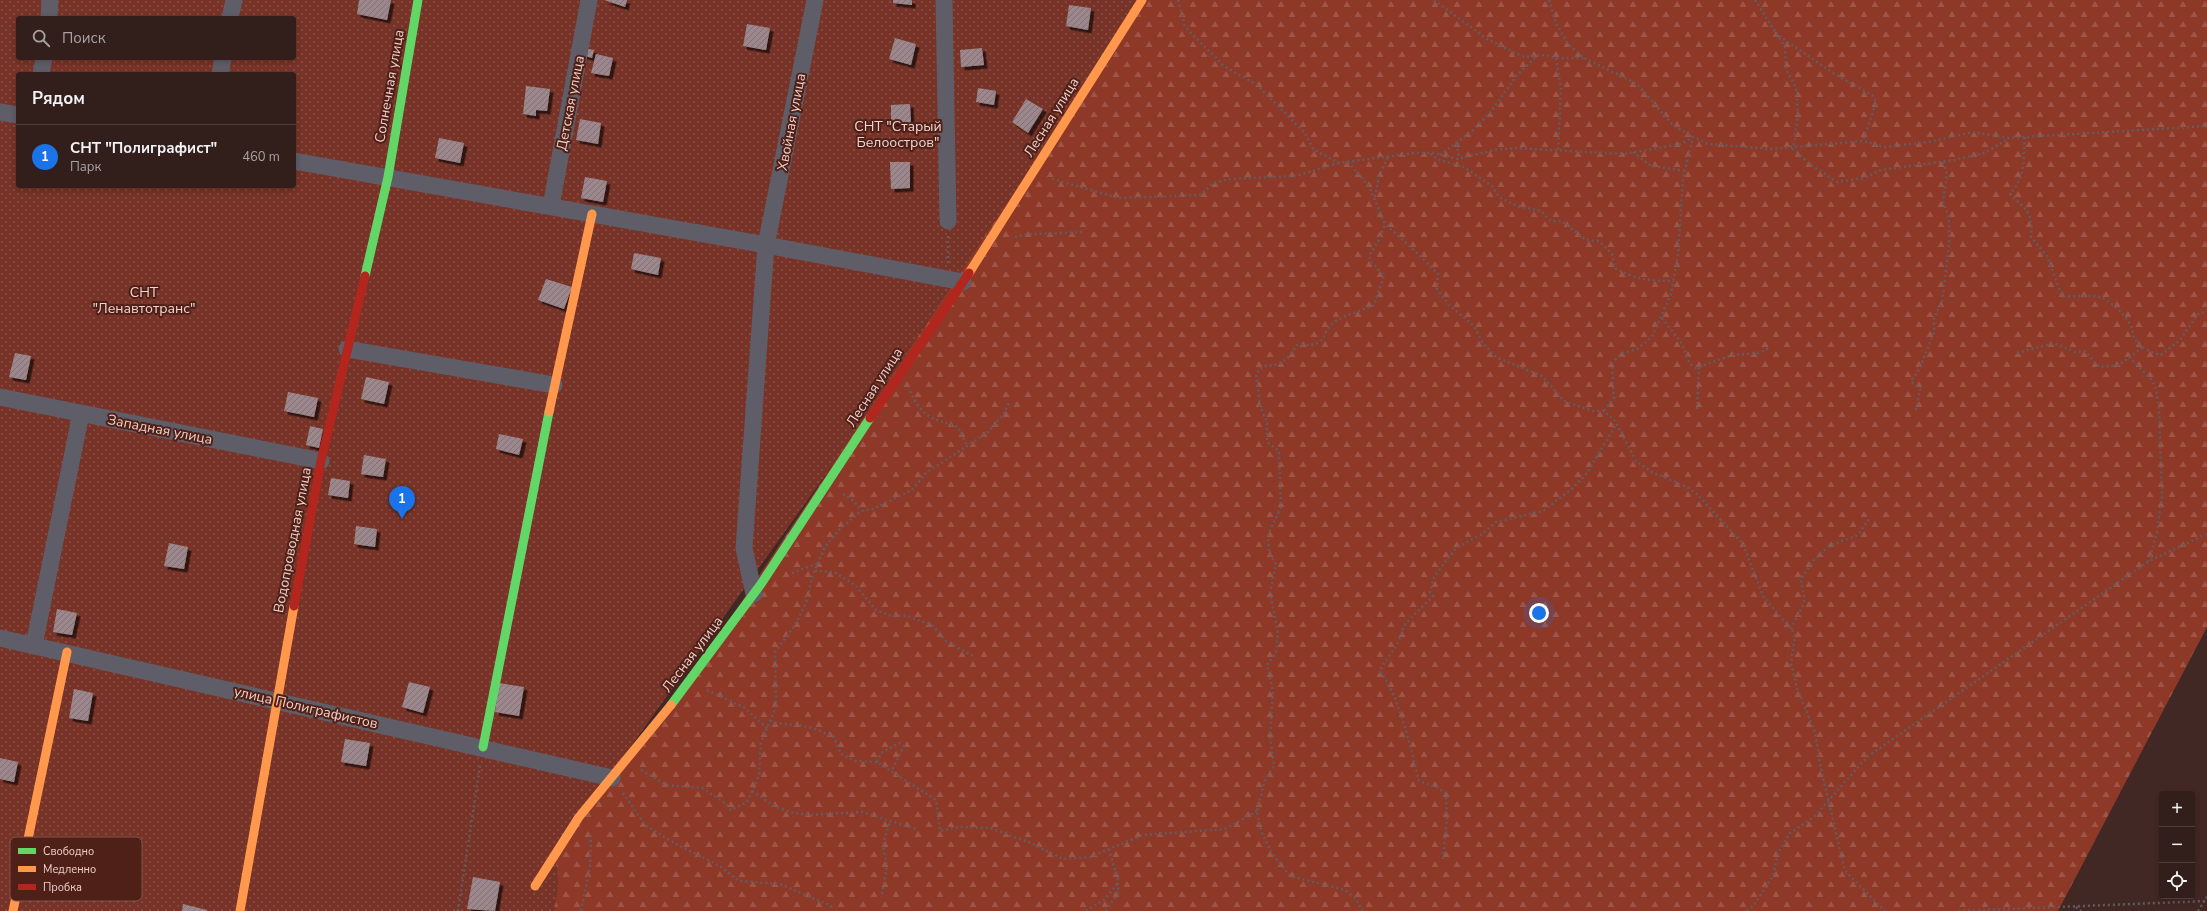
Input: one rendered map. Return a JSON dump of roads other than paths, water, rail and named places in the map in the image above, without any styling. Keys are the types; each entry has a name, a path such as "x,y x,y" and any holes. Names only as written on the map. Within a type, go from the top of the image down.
{"street":[{"path":"49,16 50,0"},
{"path":"230,16 234,0"},
{"name":"Солнечная улица","path":"388,178 418,0"},
{"name":"Детская улица","path":"551,206 589,0"},
{"name":"Хвойная улица","path":"754,594 744,548 766,245 815,0"},
{"path":"944,0 948,221"},
{"name":"Лесная улица","path":"535,886 553,856 586,808 626,761 688,683 754,594 902,370 955,281 989,241 1142,0"},
{"path":"41,72 44,60"},
{"path":"220,72 223,60"},
{"path":"0,112 16,115"},
{"path":"296,161 766,245 955,281"},
{"name":"Водопроводная улица","path":"240,911 276,700 321,461 388,178"},
{"path":"483,747 554,385 592,214"},
{"path":"347,349 554,385"},
{"name":"Западная улица","path":"0,397 321,461"},
{"path":"34,645 82,413"},
{"name":"улица Полиграфистов","path":"0,638 483,747 612,778"},
{"path":"28,837 66,652"},
{"path":"13,911 15,901"}],"place":[{"name":"СНТ \"Полиграфист\"","path":"402,519"}],"park label":[{"name":"СНТ \"Старый Белоостров\"","path":"898,134"},
{"name":"СНТ \"Ленавтотранс\"","path":"144,300"}]}
